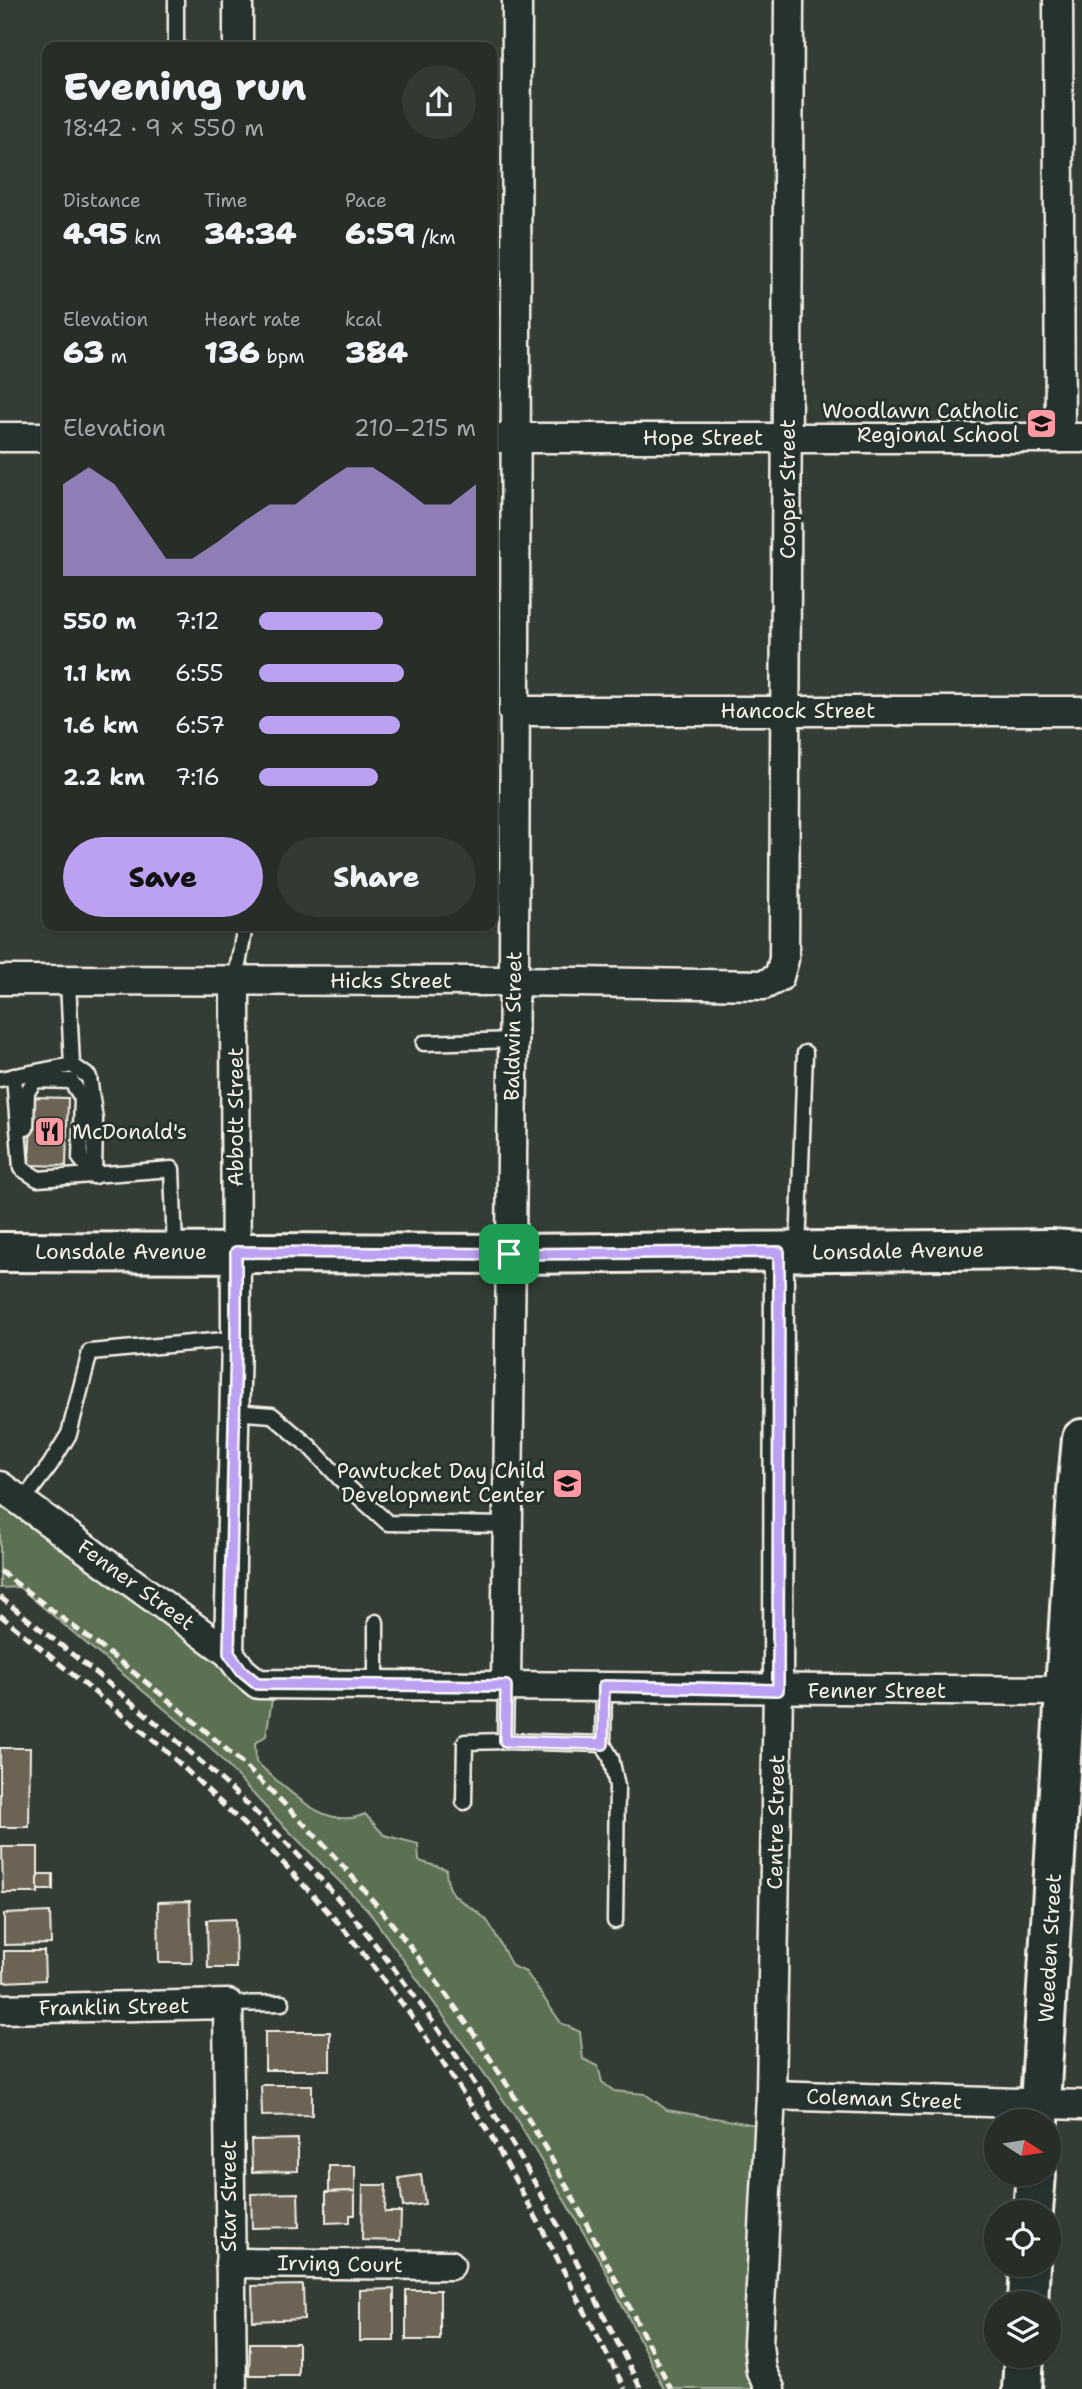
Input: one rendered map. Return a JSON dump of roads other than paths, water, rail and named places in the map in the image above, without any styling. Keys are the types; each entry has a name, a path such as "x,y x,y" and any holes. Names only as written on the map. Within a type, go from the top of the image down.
{"main road":[{"name":"Lonsdale Avenue","path":"0,1252 509,1254 1051,1249 1082,1251"},
{"name":"Weeden Street","path":"1040,2109 1081,1459"},
{"path":"1022,2389 1023,2368"}],"street":[{"path":"238,0 238,42"},
{"name":"Baldwin Street","path":"506,1686 514,981 513,711 503,438 517,0"},
{"name":"Cooper Street","path":"779,977 784,959 789,438 789,0"},
{"path":"1058,0 1071,438"},
{"path":"0,437 42,437"},
{"name":"Hope Street","path":"503,438 1071,438"},
{"name":"Hancock Street","path":"513,711 1082,711"},
{"name":"Hicks Street","path":"0,980 514,981 764,985 779,977"},
{"name":"Abbott Street","path":"229,1653 236,1339 235,982"},
{"name":"Centre Street","path":"770,2389 761,2371 758,2344 771,2095 788,1252"},
{"name":"Fenner Street","path":"11,1494 229,1653 242,1671 258,1684 1066,1692"},
{"name":"Franklin Street","path":"0,2009 228,2004"},
{"name":"Star Street","path":"228,2004 232,2389"},
{"name":"Coleman Street","path":"771,2095 993,2109"},
{"name":"Coleman Street","path":"1058,2109 1082,2105"},
{"name":"Irving Court","path":"230,2263 450,2265"}],"lane":[{"path":"176,0 176,42"},
{"path":"235,982 244,931"},
{"path":"68,981 72,1065"},
{"path":"424,1043 513,1040"},
{"path":"788,1252 805,1053"},
{"path":"94,1176 95,1120 89,1077 72,1065 7,1077 21,1168 38,1179 94,1176 172,1169 175,1252"},
{"path":"21,1168 26,1155 27,1092 35,1080 71,1081 82,1098 80,1158 94,1176"},
{"path":"11,1494 50,1465 69,1434 90,1352 236,1339"},
{"path":"233,1412 272,1415 309,1446 349,1488 388,1523 508,1525"},
{"path":"376,1622 376,1685"},
{"path":"505,1741 506,1686"},
{"path":"604,1686 603,1744 611,1758 618,1786 615,1921"},
{"path":"464,1802 465,1742 603,1744"},
{"path":"228,2004 282,2003"}],"railway":[{"path":"0,1571 127,1667 219,1742 289,1809 367,1893 438,1984 503,2078 587,2224 671,2389"},
{"path":"0,1597 187,1749 275,1831 356,1920 432,2021 502,2127 557,2224 641,2389"},
{"path":"0,1615 165,1750 273,1852 343,1928 411,2015 491,2136 625,2389"}],"place":[{"name":"Woodlawn Catholic Regional School","path":"1042,423"},
{"name":"McDonald's","path":"49,1132"},
{"name":"Pawtucket Day Child Development Center","path":"568,1483"}]}
